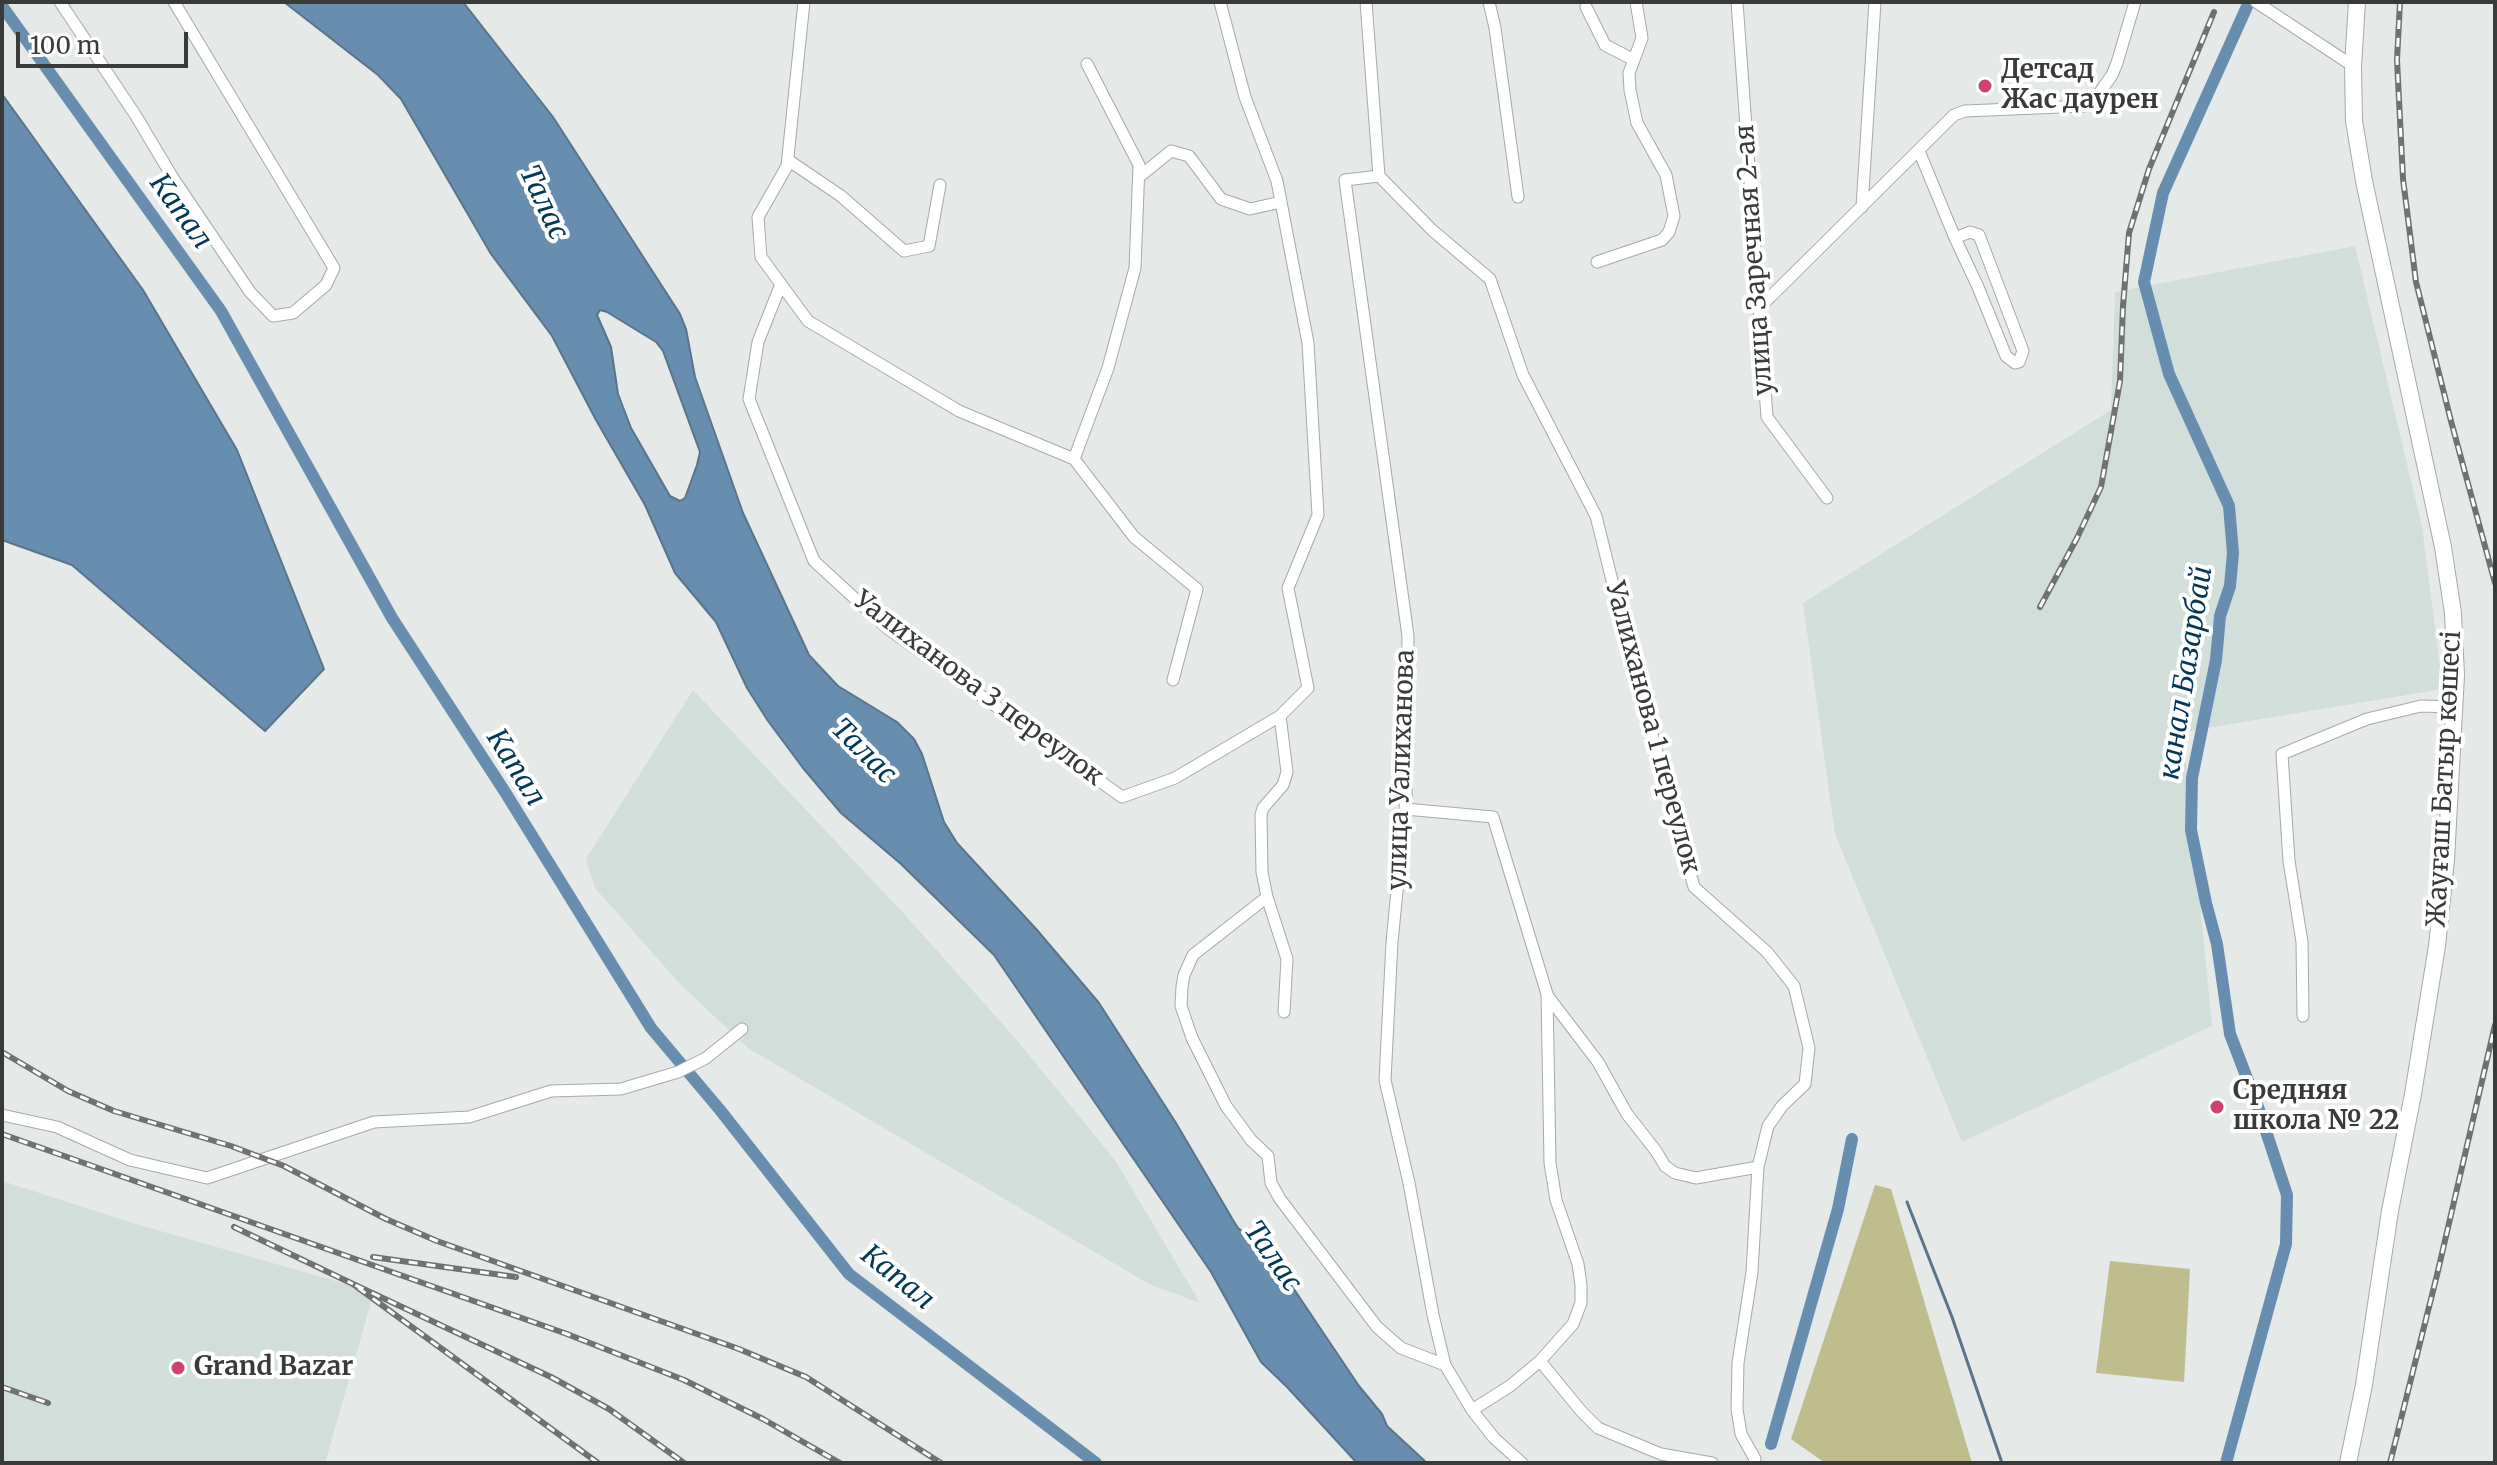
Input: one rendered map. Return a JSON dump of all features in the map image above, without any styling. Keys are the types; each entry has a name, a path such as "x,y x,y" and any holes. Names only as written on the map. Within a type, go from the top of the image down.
{"main road":[{"name":"Жауғаш Батыр көшесі","path":"2348,1463 2364,1385 2390,1211 2437,946 2446,860 2456,675 2453,613 2443,547 2364,181 2354,121 2357,2"}],"street":[{"path":"60,2 250,292 273,316 293,313 326,285 334,268 174,2"},
{"path":"804,2 787,166 758,217 761,257 808,321 959,411 1074,459 1134,537 1197,589 1173,680"},
{"path":"1220,2 1245,97 1277,181 1308,343 1318,515 1288,588 1308,688 1280,716 1287,772 1283,785 1263,808 1261,815 1262,872 1287,959 1284,1012"},
{"path":"1366,2 1379,176"},
{"path":"1489,2 1518,197"},
{"path":"1597,262 1662,240 1673,224 1666,175 1637,123 1630,90 1629,73 1642,38 1636,2"},
{"name":"улица Заречная 2-ая","path":"1737,2 1767,417 1827,498"},
{"path":"1862,207 1875,2"},
{"path":"1758,309 1954,115 1965,111 2084,106 2096,98 2112,75 2135,2"},
{"path":"2256,2 2353,66"},
{"path":"1586,7 1605,45 1634,60"},
{"path":"1074,459 1108,368 1135,268 1139,177 1139,165 1087,64"},
{"path":"1139,177 1171,151 1189,156 1221,199 1250,209 1281,202"},
{"path":"1919,151 1955,238 1978,287 2006,356 2015,363 2019,362 2023,351 1979,235 1970,232 1955,238"},
{"path":"788,160 841,196 904,251 929,246 940,185"},
{"name":"улица Уалиханова","path":"1379,176 1345,180 1408,636 1405,809 1392,942 1385,1080 1445,1365 1472,1410 1494,1438 1522,1463"},
{"name":"Уалиханова 1 переулок","path":"1379,176 1432,230 1490,279 1523,375 1596,516 1694,887 1767,952 1794,986 1809,1048 1805,1084 1782,1106 1768,1126 1758,1167 1752,1272 1738,1363 1737,1409 1741,1434 1754,1462"},
{"path":"1978,287 1997,281"},
{"name":"Уалиханова 3 переулок","path":"781,284 758,342 749,399 814,561 887,628 1122,797 1175,778 1280,716"},
{"path":"2303,1016 2302,942 2289,861 2282,754 2367,719 2421,706 2454,707"},
{"path":"1405,809 1493,817 1547,994 1550,1163 1556,1200 1578,1264 1581,1285 1581,1303 1573,1324 1540,1361 1510,1386 1472,1410"},
{"path":"1267,897 1193,955 1184,975 1181,1006 1192,1038 1226,1106 1251,1140 1268,1156 1271,1183 1280,1199 1377,1327 1401,1348 1445,1365"},
{"path":"1547,994 1598,1062 1627,1114 1665,1166 1675,1173 1696,1178 1758,1167"},
{"path":"2,1115 57,1127 130,1160 207,1178 374,1122 469,1117 551,1091 621,1089 678,1072 706,1058 742,1029"},
{"path":"1540,1361 1598,1428 1661,1454 1712,1463"}],"shaded area":[{"path":"2355,246 2422,527 2443,689 2183,732 2212,1026 1962,1142 1835,834 1803,603 2111,410 2115,292"},
{"path":"693,690 906,916 1016,1039 1115,1160 1200,1303 1149,1284 748,1048 681,985 595,888 586,859"},
{"name":"Grand Bazar","path":"2,1181 136,1224 374,1292 325,1463 2,1463"},
{"path":"1875,1185 1891,1189 1972,1463 1825,1463 1791,1439"},
{"path":"2110,1261 2190,1269 2184,1382 2096,1373"}],"water":[{"name":"Талас","path":"284,2 463,2 553,117 680,314 695,377 743,513 809,655 838,686 897,722 914,739 922,754 944,822 957,843 1099,1003 1176,1123 1238,1228 1267,1249 1359,1386 1382,1414 1387,1426 1427,1463 1357,1463 1261,1362 1211,1272 994,955 901,864 841,813 803,768 747,688 716,622 675,573 645,505 552,336 491,254 401,99 378,75","holes":["600,310 656,342 663,351 700,452 685,498 680,501 670,496 631,428 618,394 611,347 597,315"]},
{"path":"2,94 143,290 237,450 324,669 265,731 72,565 2,540"}],"waterway":[{"name":"канал Базарбай","path":"2226,1463 2286,1244 2287,1195 2230,1034 2217,944 2191,830 2192,778 2216,660 2220,616 2230,586 2233,553 2229,506 2169,374 2144,282 2163,193 2249,2"},
{"name":"Капал","path":"2,6 221,311 392,618 505,792 651,1028 849,1274 1096,1463"},
{"path":"1771,1444 1838,1209 1852,1139"},
{"path":"1907,1202 1952,1317 2002,1463"}],"railway":[{"path":"2400,2 2397,60 2403,179 2416,282 2495,583"},
{"path":"2040,607 2101,487 2120,381 2129,233 2149,169 2214,12"},
{"path":"2390,1463 2495,1025"},
{"path":"2,1052 68,1091 114,1111 231,1146 284,1166 386,1219 437,1241 739,1349 806,1377 941,1463"},
{"path":"2,1134 567,1334 684,1380 763,1419 840,1463"},
{"path":"234,1227 353,1284"},
{"path":"373,1257 516,1277"},
{"path":"598,1463 353,1284 551,1377 609,1409 684,1463"},
{"path":"2,1387 48,1403"}],"place":[{"name":"Детсад Жас даурен","path":"1985,86"},
{"name":"Средняя школа № 22","path":"2217,1107"},
{"name":"Grand Bazar","path":"178,1368"}]}
